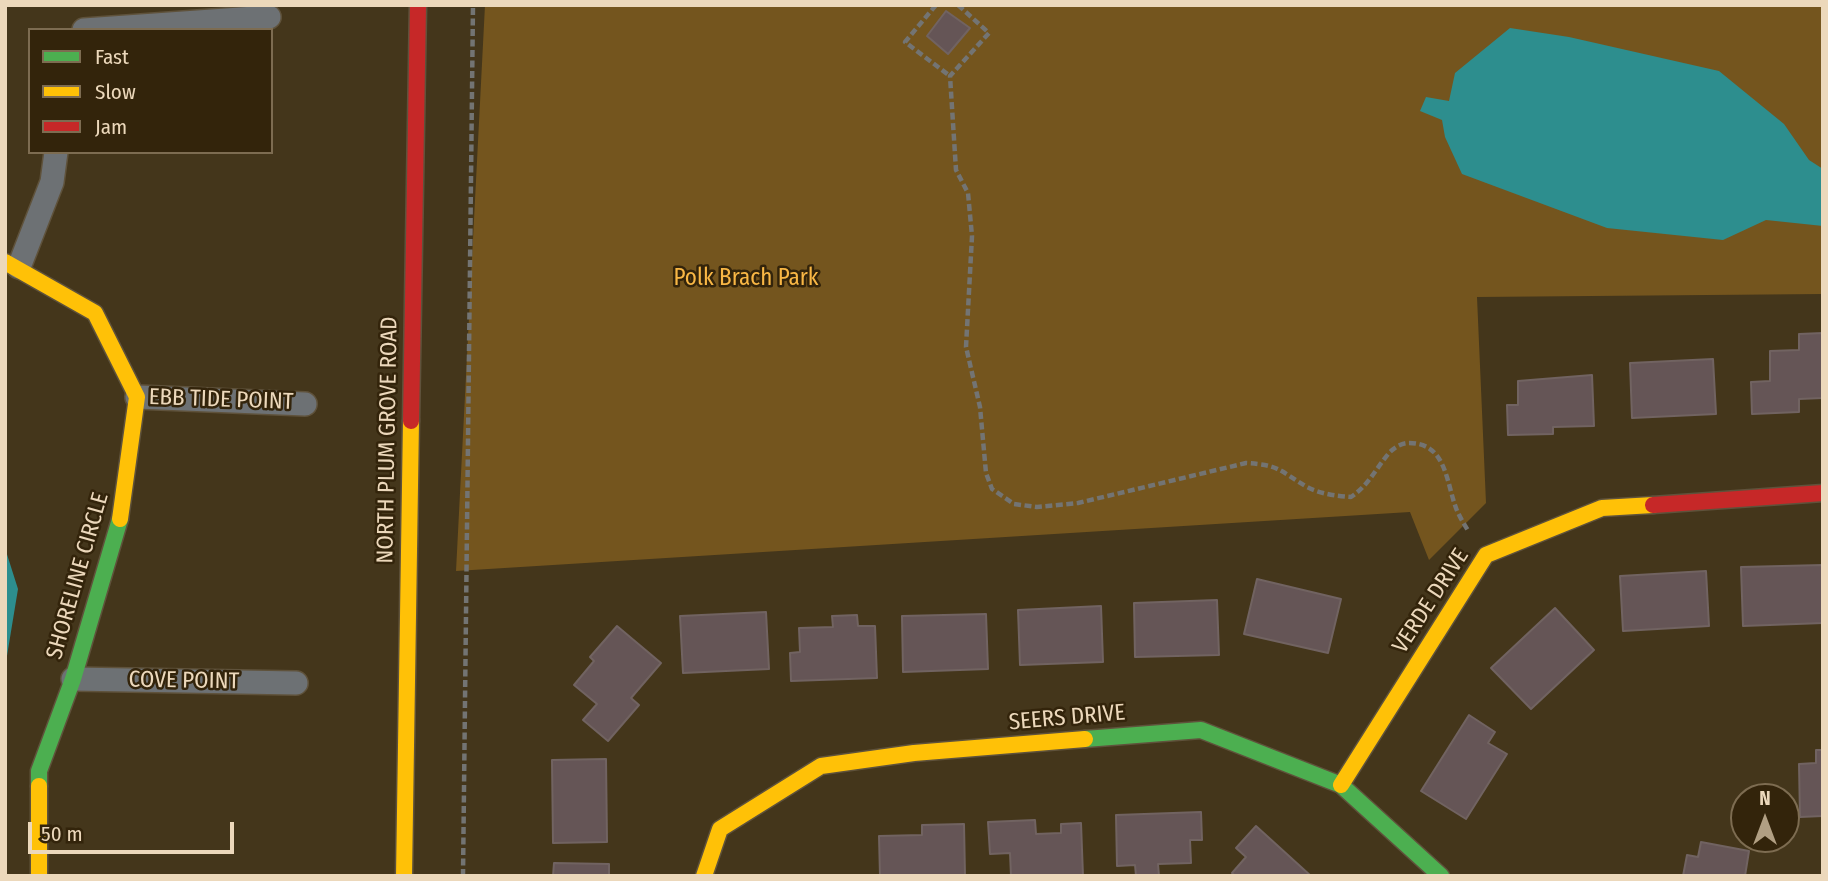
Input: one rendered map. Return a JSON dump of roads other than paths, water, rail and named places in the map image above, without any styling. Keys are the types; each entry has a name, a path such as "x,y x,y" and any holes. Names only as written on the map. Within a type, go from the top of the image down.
{"street":[{"name":"NORTH PLUM GROVE ROAD","path":"404,876 418,5"},
{"path":"112,28 269,17"},
{"path":"56,154 52,182 12,265 95,313 137,397"},
{"name":"EBB TIDE POINT","path":"137,397 305,404"},
{"name":"SHORELINE CIRCLE","path":"39,876 39,771 73,679 123,508 137,397"},
{"name":"VERDE DRIVE","path":"1341,785 1486,555 1602,508 1823,493"},
{"name":"COVE POINT","path":"73,679 296,683"},
{"name":"SEERS DRIVE","path":"704,876 720,829 821,766 915,753 1201,730 1341,785 1441,876"}],"water":[{"path":"1510,28 1569,37 1719,71 1784,124 1809,160 1823,169 1823,226 1766,220 1723,240 1607,228 1462,174 1445,137 1442,120 1420,111 1426,97 1449,101 1455,73"},
{"path":"5,548 18,589 5,668"}],"park label":[{"name":"Polk Brach Park","path":"746,279"}]}
